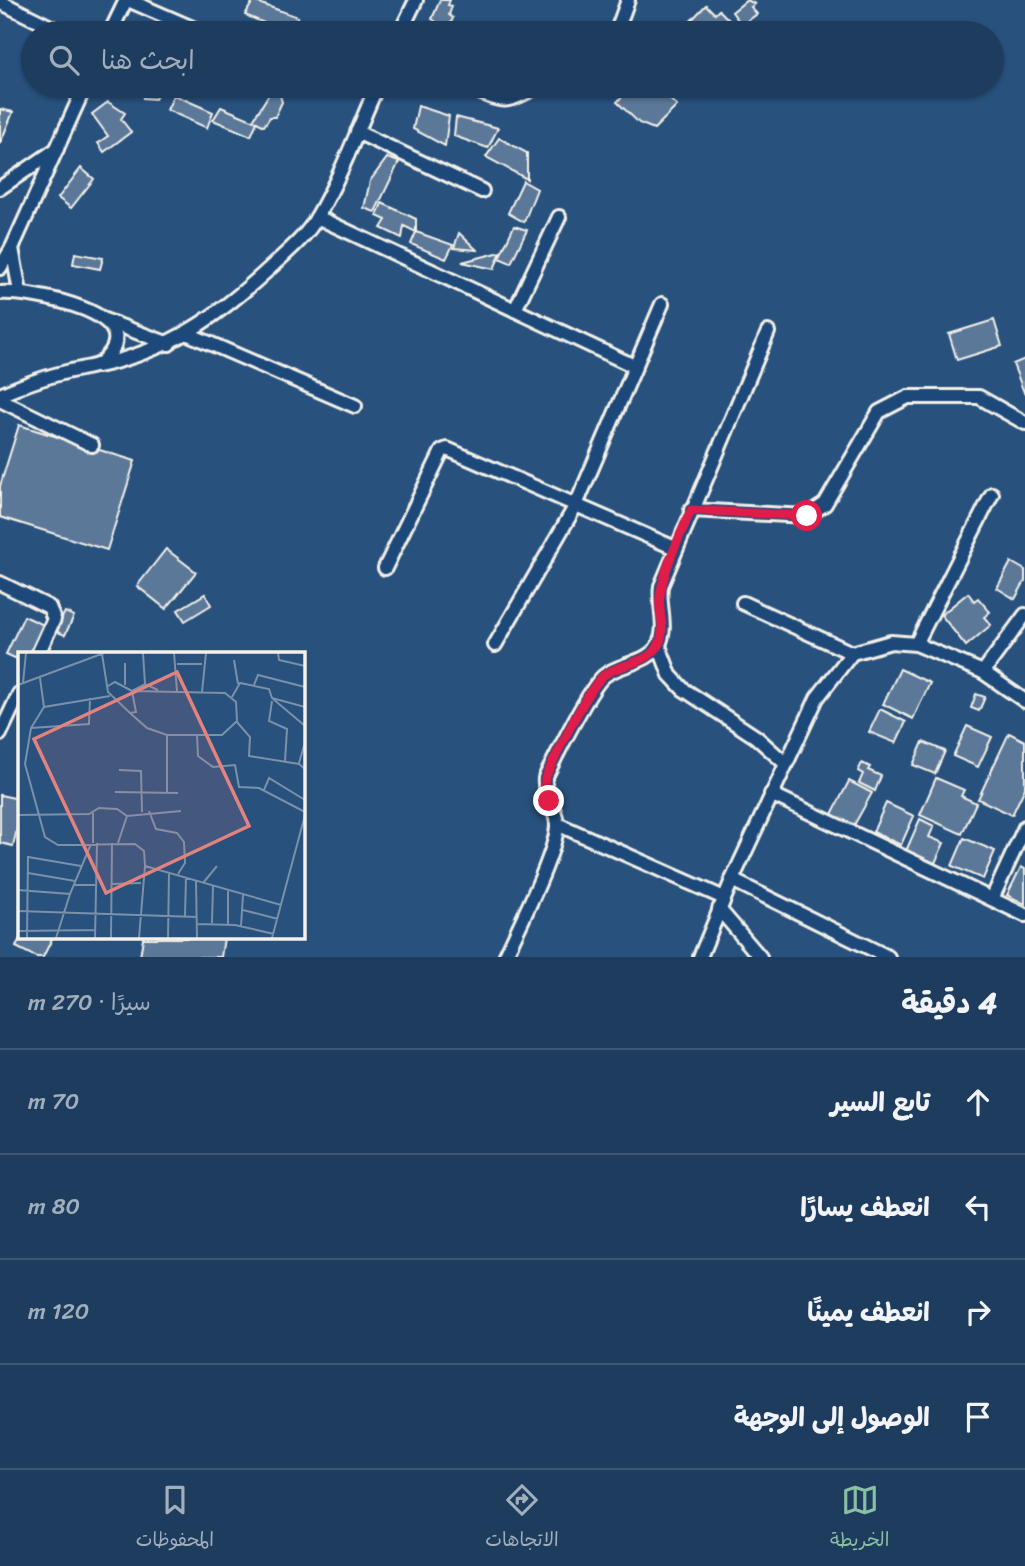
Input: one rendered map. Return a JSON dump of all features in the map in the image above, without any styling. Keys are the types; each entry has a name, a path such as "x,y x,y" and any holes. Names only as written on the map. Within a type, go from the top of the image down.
{"street":[{"path":"116,21 127,0 169,21"},
{"path":"406,21 416,0"},
{"path":"620,21 628,0"},
{"path":"0,2 38,21"},
{"path":"0,268 12,248 80,98"},
{"path":"0,398 43,376 143,355 169,344 227,308 297,243 317,217 372,98"},
{"path":"492,98 501,102 515,98"},
{"path":"357,132 482,191"},
{"path":"0,188 57,148"},
{"path":"514,310 559,216"},
{"path":"317,217 634,366"},
{"path":"12,248 20,292"},
{"path":"0,293 20,292 87,308 105,321 169,344"},
{"path":"495,645 576,505 662,304"},
{"path":"98,366 113,350 115,337 105,321"},
{"path":"768,332 675,548 659,600 663,632 659,646 670,675 683,689 756,737 786,764"},
{"path":"186,333 355,406"},
{"path":"691,510 807,516 825,504 879,412 908,397 979,397 1025,424"},
{"path":"0,398 92,444"},
{"path":"385,568 442,451 447,449 675,548"},
{"path":"916,644 992,494"},
{"path":"0,583 49,607 54,619 39,652"},
{"path":"743,603 852,653"},
{"path":"983,672 1025,615"},
{"path":"700,957 732,880 817,698 852,653 891,642 916,644 983,672 1025,701"},
{"path":"505,957 553,849 557,824 544,788 545,778 598,682 614,669 638,661 659,646"},
{"path":"0,734 18,696"},
{"path":"771,794 1025,915"},
{"path":"557,824 722,904 760,957"},
{"path":"992,899 1025,827"},
{"path":"732,880 888,957"}],"building":[{"path":"440,0 450,0 448,5 452,6 449,15 453,18 452,21 432,19"},
{"path":"747,0 755,4 751,7 757,14 747,21 739,21 732,12"},
{"path":"253,1 298,17 296,21 259,21 245,15"},
{"path":"706,5 715,14 719,10 729,20 728,21 691,21"},
{"path":"173,98 181,98 213,112 207,128 167,110"},
{"path":"267,98 281,98 282,102 275,117 270,117 264,126 253,120"},
{"path":"621,98 669,98 677,106 654,129 639,123 617,102"},
{"path":"108,102 125,113 121,119 131,132 104,152 98,143 108,136 92,114"},
{"path":"418,106 449,116 445,146 413,129"},
{"path":"221,107 257,122 251,136 213,120"},
{"path":"0,109 13,112 0,144"},
{"path":"456,117 498,128 488,148 454,136"},
{"path":"499,138 527,153 527,179 486,157"},
{"path":"387,158 399,162 375,212 364,208 370,181"},
{"path":"81,168 94,179 71,208 58,198"},
{"path":"523,181 537,189 524,222 508,213"},
{"path":"382,203 416,219 416,232 404,226 402,238 381,228 386,220 377,216"},
{"path":"514,226 527,230 511,263 499,258"},
{"path":"416,232 453,245 446,259 411,244"},
{"path":"459,233 477,250 454,248"},
{"path":"501,252 494,269 462,262"},
{"path":"75,253 103,258 100,269 73,264"},
{"path":"994,320 1002,346 957,360 949,334"},
{"path":"1025,359 1025,395 1013,364"},
{"path":"19,425 135,461 107,550 0,517 0,486"},
{"path":"166,549 196,572 166,609 137,586"},
{"path":"1011,562 1025,570 1025,581 1015,599 997,588"},
{"path":"968,593 974,601 978,598 990,612 984,617 991,625 966,646 941,615"},
{"path":"205,594 211,605 185,621 178,610"},
{"path":"65,612 74,616 65,635 55,631"},
{"path":"24,616 46,626 33,652 18,652 18,660 6,654"},
{"path":"900,669 930,683 913,719 883,704"},
{"path":"976,694 985,697 979,711 971,708"},
{"path":"880,709 906,722 896,743 869,732"},
{"path":"967,726 992,737 978,767 953,756"},
{"path":"1009,733 1025,741 1025,788 1012,815 978,799"},
{"path":"923,742 945,751 935,774 913,765"},
{"path":"862,763 870,767 868,770 881,776 875,791 859,783 863,774 858,771"},
{"path":"936,778 964,790 961,796 976,803 962,834 920,815"},
{"path":"849,781 872,793 853,827 831,816"},
{"path":"0,795 18,799 18,825 13,846 0,843"},
{"path":"886,803 914,816 901,845 873,832"},
{"path":"920,819 934,826 929,837 944,843 935,863 906,851"},
{"path":"964,838 995,851 983,879 952,866"},
{"path":"1021,867 1025,869 1025,904 1007,895"},
{"path":"19,940 52,940 43,957 36,957 16,947"},
{"path":"143,940 224,940 221,957 140,957"}],"route":[{"path":"549,801 544,788 545,778 598,682 614,669 638,661 659,646 663,632 659,600 662,586 691,510 807,516"}]}
